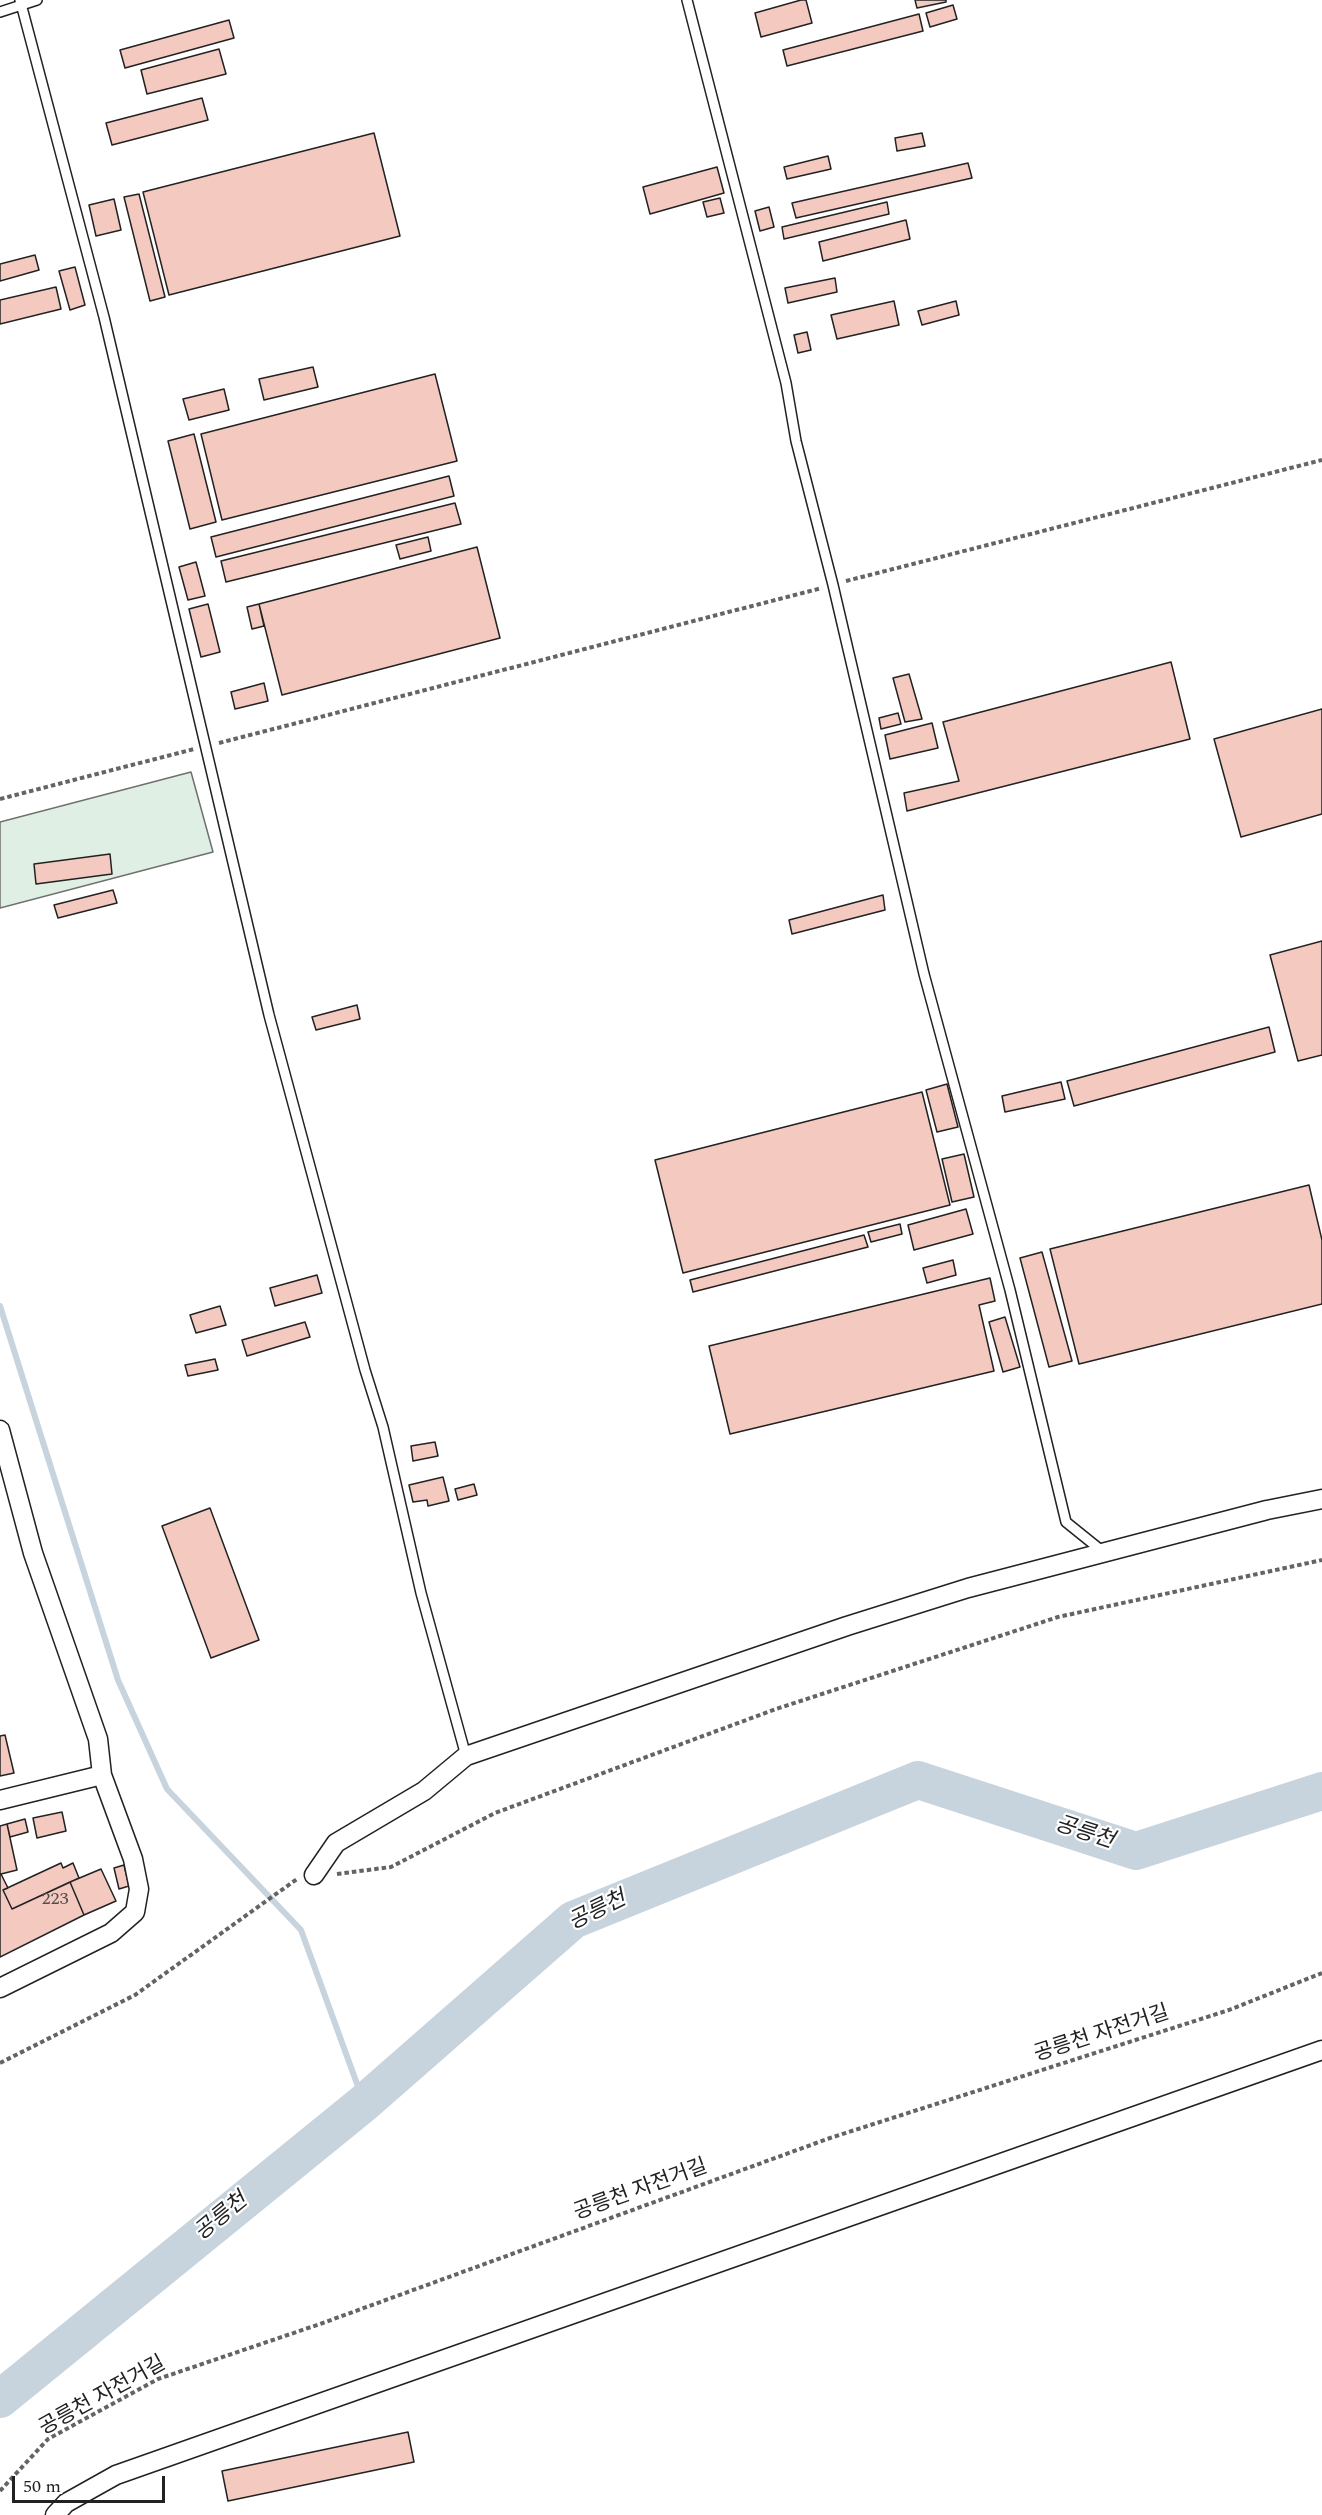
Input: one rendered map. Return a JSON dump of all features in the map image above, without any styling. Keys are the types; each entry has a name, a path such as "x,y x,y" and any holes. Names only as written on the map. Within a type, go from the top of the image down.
{"street":[{"path":"0,1430 33,1553 98,1739 102,1775 133,1859 139,1889 135,1911 111,1933 0,1988"},
{"path":"314,1875 336,1843 424,1791 466,1756 847,1626 968,1588 1102,1551 1267,1510 1322,1500"},
{"path":"0,1800 102,1775"},
{"path":"55,2515 66,2503 116,2475 1322,2050"}],"lane":[{"path":"0,12 20,3 36,0"},
{"path":"687,0 786,383 796,441 833,585 924,974 1010,1290 1066,1522 1102,1551"},
{"path":"20,3 104,316 269,1015 364,1370 383,1427 421,1593 466,1756"}],"path":[{"path":"0,798 1322,460"},
{"path":"0,2063 135,1995 291,1882 314,1875 391,1867 495,1813 529,1800 776,1709 1058,1617 1322,1560"},
{"name":"공릉천 자전거길","path":"0,2491 48,2439 158,2379 320,2324 830,2138 1229,2010 1322,1973"}],"green space":[{"path":"191,772 213,852 0,908 0,822"}],"building":[{"path":"806,0 812,23 761,37 755,13"},
{"path":"915,0 946,0 946,2 917,8"},
{"path":"953,5 957,19 930,27 926,13"},
{"path":"919,14 923,31 787,66 783,50"},
{"path":"229,20 234,38 125,68 120,50"},
{"path":"219,49 226,74 147,94 141,70"},
{"path":"202,98 208,120 112,145 106,123"},
{"path":"374,133 400,236 169,295 143,192"},
{"path":"922,133 925,146 897,151 895,138"},
{"path":"828,156 831,169 787,179 784,167"},
{"path":"968,163 972,178 796,218 792,203"},
{"path":"717,167 724,193 650,214 643,187"},
{"path":"139,194 165,297 150,301 124,197"},
{"path":"720,198 724,213 707,217 703,202"},
{"path":"114,199 121,230 96,236 89,205"},
{"path":"887,202 889,214 784,239 782,227"},
{"path":"769,207 774,227 760,231 755,211"},
{"path":"906,220 910,239 823,261 819,242"},
{"path":"35,255 39,270 0,281 0,264"},
{"path":"75,267 85,305 70,310 59,271"},
{"path":"835,278 837,292 788,303 785,288"},
{"path":"56,287 61,309 0,324 0,300"},
{"path":"894,301 899,325 837,339 831,315"},
{"path":"956,301 959,315 922,325 918,311"},
{"path":"807,332 811,350 798,353 794,335"},
{"path":"313,367 318,387 264,400 259,379"},
{"path":"435,374 457,461 222,520 201,434"},
{"path":"224,389 229,410 189,420 183,399"},
{"path":"194,434 216,522 190,529 168,441"},
{"path":"449,476 454,496 216,557 211,537"},
{"path":"455,503 461,524 226,582 221,561"},
{"path":"428,537 431,551 400,559 396,545"},
{"path":"477,547 500,638 282,695 259,604"},
{"path":"196,562 205,596 188,600 179,567"},
{"path":"208,604 220,652 201,657 189,609"},
{"path":"259,604 264,626 252,629 247,607"},
{"path":"1171,662 1190,739 907,811 904,793 959,781 943,722"},
{"path":"909,674 922,719 905,722 893,678"},
{"path":"264,683 268,701 235,709 231,692"},
{"path":"1322,709 1322,814 1241,837 1214,739"},
{"path":"898,713 901,724 881,729 879,718"},
{"path":"932,723 938,748 890,759 885,735"},
{"path":"110,854 112,874 36,884 34,864"},
{"path":"113,890 117,903 58,918 54,905"},
{"path":"883,895 885,910 792,934 789,920"},
{"path":"1322,941 1322,1055 1298,1061 1270,955"},
{"path":"357,1005 360,1019 316,1030 312,1017"},
{"path":"1269,1027 1275,1052 1074,1106 1067,1081"},
{"path":"1061,1082 1065,1099 1005,1112 1002,1096"},
{"path":"947,1084 958,1127 937,1132 926,1090"},
{"path":"922,1092 950,1205 683,1273 655,1160"},
{"path":"964,1154 974,1197 952,1202 942,1159"},
{"path":"1309,1185 1322,1240 1322,1304 1079,1364 1050,1249"},
{"path":"966,1209 973,1234 914,1250 908,1225"},
{"path":"900,1224 902,1234 871,1242 868,1232"},
{"path":"864,1235 868,1247 693,1292 690,1280"},
{"path":"1042,1252 1072,1361 1049,1367 1020,1258"},
{"path":"953,1260 956,1275 927,1283 923,1268"},
{"path":"317,1275 322,1293 275,1306 270,1288"},
{"path":"990,1278 995,1301 979,1305 994,1371 730,1434 709,1346"},
{"path":"220,1306 226,1325 196,1333 190,1315"},
{"path":"1005,1317 1020,1367 1003,1372 989,1322"},
{"path":"305,1322 310,1337 247,1356 242,1340"},
{"path":"215,1359 218,1370 188,1376 185,1365"},
{"path":"435,1442 438,1456 413,1461 411,1446"},
{"path":"443,1477 449,1501 428,1506 427,1500 413,1502 409,1485"},
{"path":"474,1484 477,1495 458,1500 455,1489"},
{"path":"210,1508 259,1640 211,1658 162,1526"},
{"path":"5,1735 14,1773 0,1776 0,1736"},
{"path":"62,1812 66,1831 37,1838 33,1818"},
{"path":"25,1819 28,1832 10,1837 7,1824"},
{"path":"7,1824 17,1870 1,1874 8,1888 3,1890 12,1909 70,1882 84,1915 0,1957 0,1826"},
{"path":"61,1863 63,1868 73,1863 79,1878 12,1909 3,1890"},
{"path":"124,1865 129,1886 119,1889 114,1868"},
{"path":"101,1869 116,1901 84,1915 70,1882"},
{"path":"408,2432 414,2462 228,2501 222,2471"}],"waterway":[{"path":"0,1306 118,1680 167,1789 301,1930 364,2103"},
{"name":"공릉천","path":"0,2399 364,2103 573,1920 918,1780 1136,1851 1322,1791"}]}
